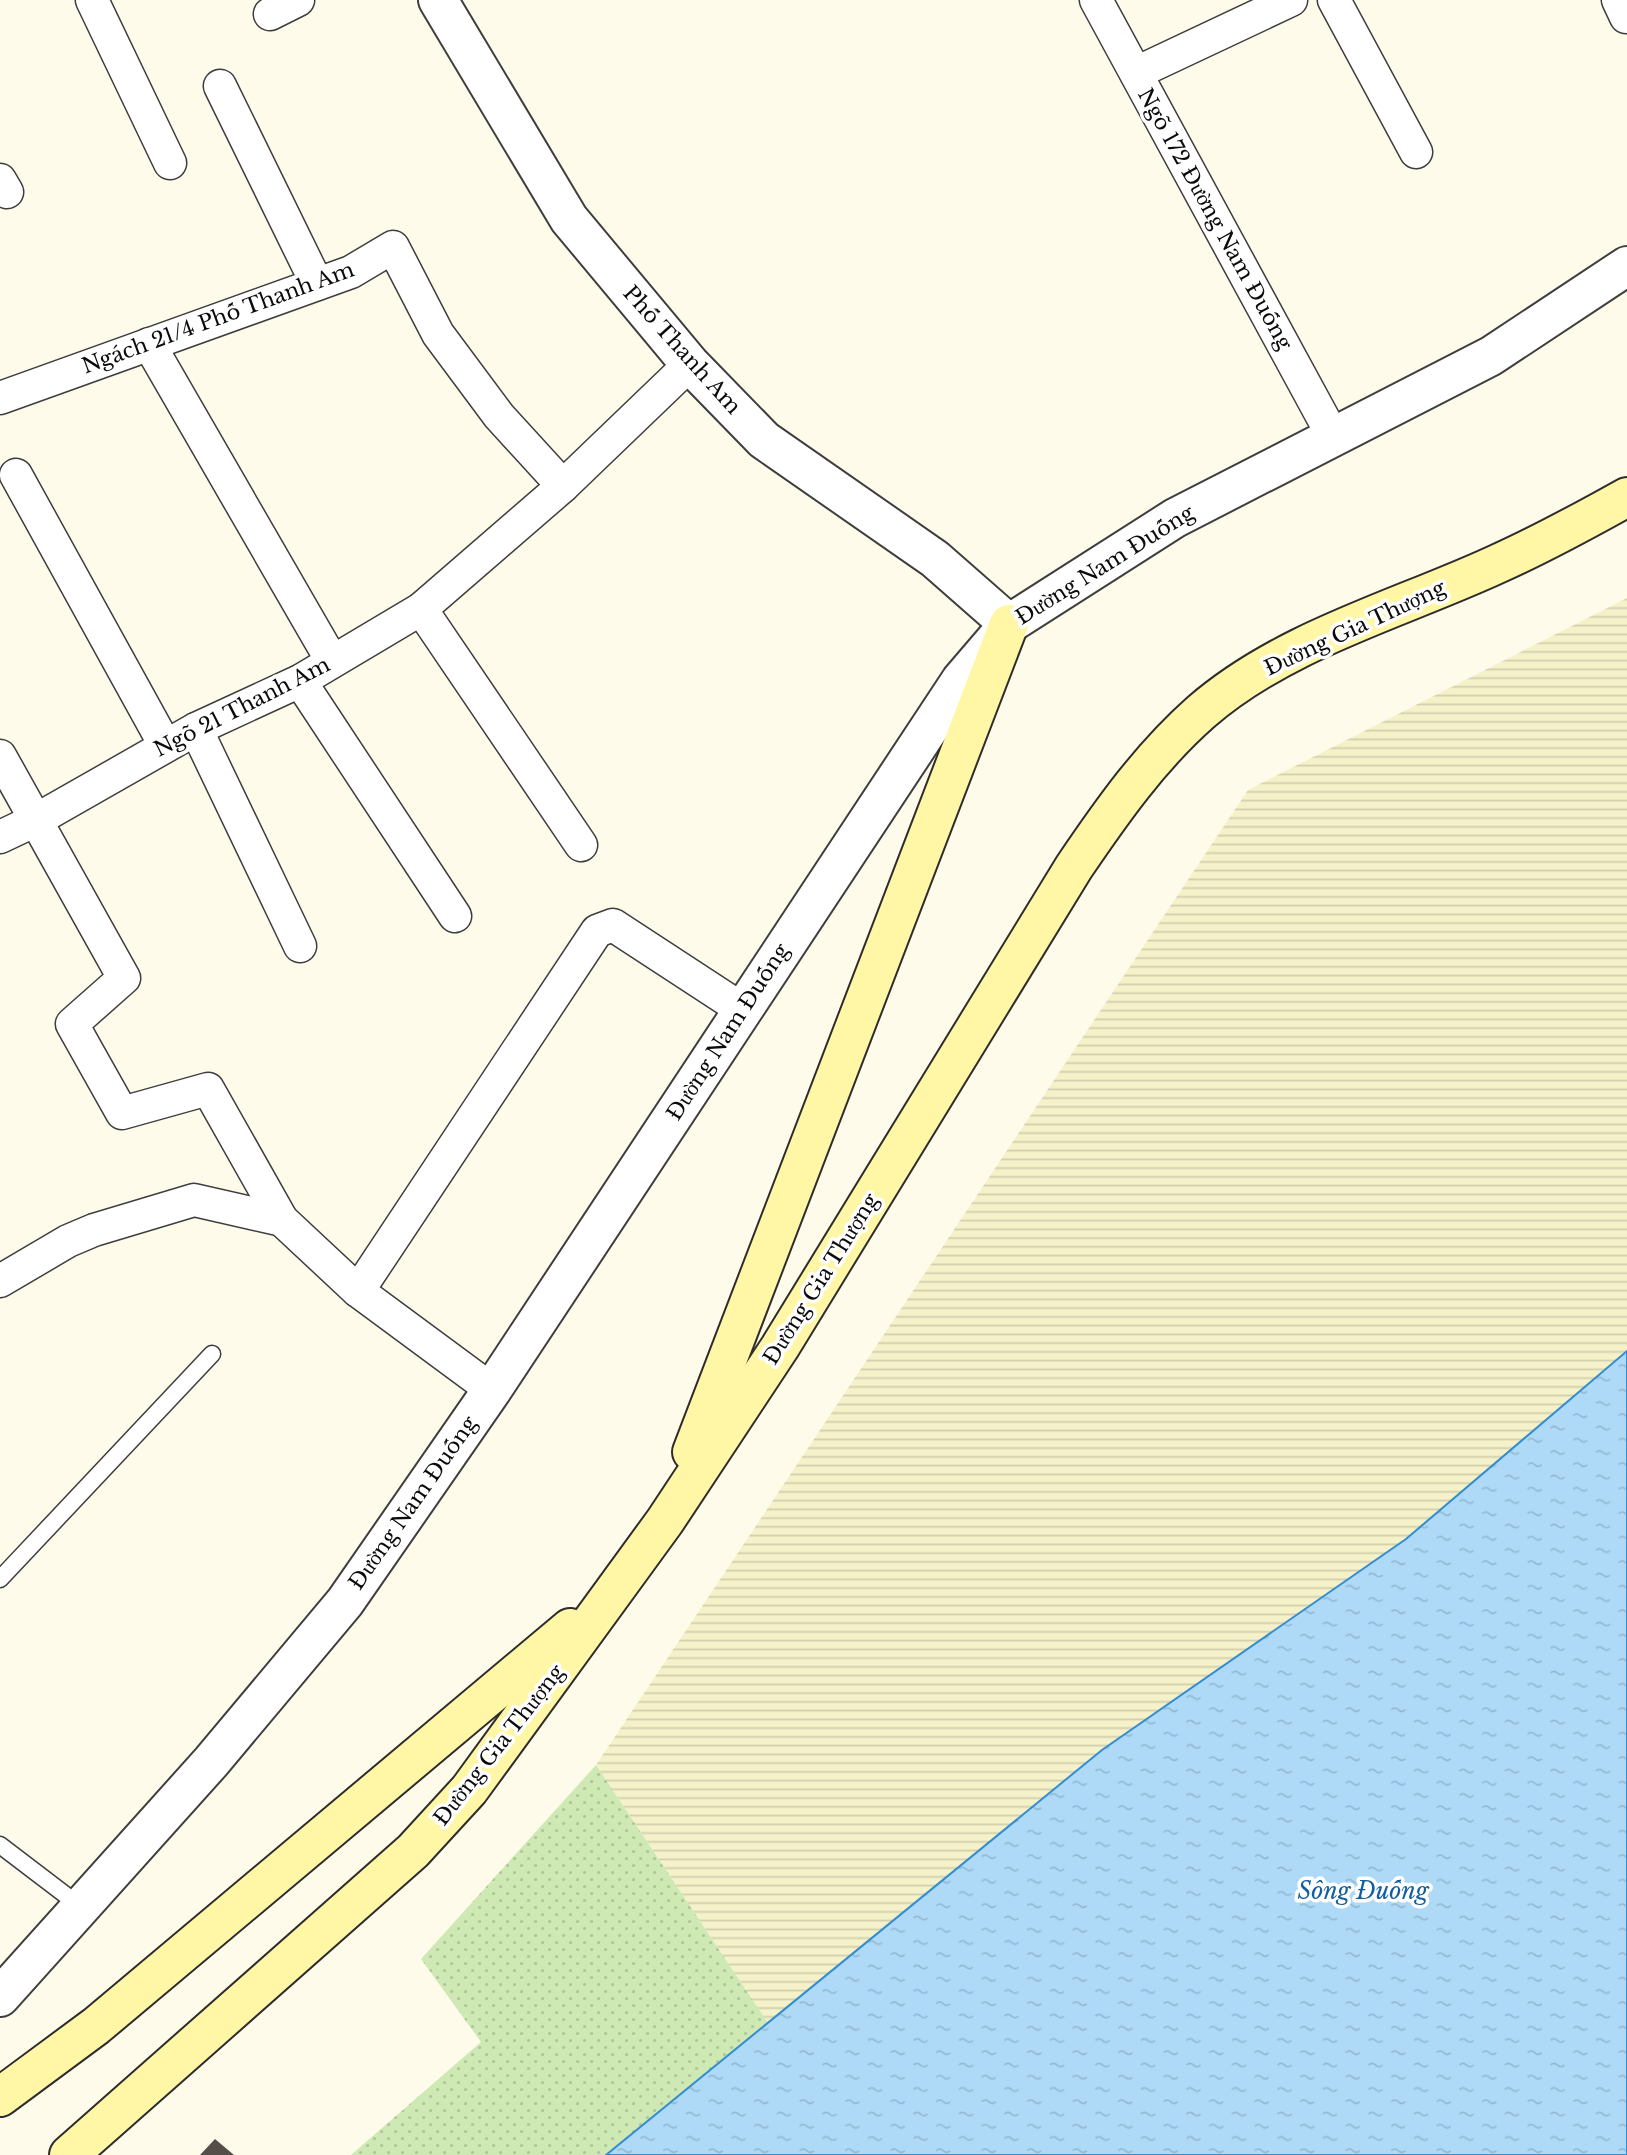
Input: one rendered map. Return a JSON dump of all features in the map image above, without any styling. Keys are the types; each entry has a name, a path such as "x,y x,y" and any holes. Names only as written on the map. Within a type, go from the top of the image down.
{"main road":[{"name":"Đường Gia Thượng","path":"69,2155 413,1851 469,1790 666,1521 780,1347 1074,867 1118,802 1159,752 1203,710 1247,678 1290,653 1496,565 1627,497"},
{"path":"666,1521 1009,624"},
{"path":"0,2097 96,2026 617,1589"}],"street":[{"path":"92,0 170,163"},
{"path":"270,14 298,0"},
{"name":"Phố Thanh Am","path":"438,0 569,219 690,364 764,440 935,559 1009,624"},
{"name":"Ngõ 172 Đường Nam Đuống","path":"1096,0 1334,438"},
{"path":"1136,74 1291,0"},
{"path":"1334,0 1416,152"},
{"path":"1618,0 1626,17"},
{"path":"220,86 317,284"},
{"name":"Ngách 21/4 Phố Thanh Am","path":"0,398 351,272 393,247 438,334 499,416 563,486"},
{"name":"Đường Nam Đuống","path":"0,1997 211,1762 345,1602 492,1390 961,680 1009,624 1175,518 1491,356 1627,266"},
{"path":"149,344 332,661"},
{"name":"Ngõ 21 Thanh Am","path":"0,837 38,820 165,745 300,681 421,609 563,486 690,364"},
{"path":"16,475 165,745"},
{"path":"421,609 581,845"},
{"path":"300,681 454,916"},
{"path":"197,729 300,946"},
{"path":"0,756 124,978 72,1024 122,1113 208,1089 282,1220 358,1291 492,1390"},
{"path":"358,1291 597,931 613,925 743,1010"},
{"path":"0,1281 68,1241 94,1230 194,1200 282,1220"}],"lane":[{"path":"0,1579 212,1354"},
{"path":"0,1845 80,1906"}],"shaded area":[{"path":"1627,598 1627,1351 1406,1539 1102,1750 768,2023 596,1765 1248,790"}],"green space":[{"path":"596,1765 768,2023 606,2155 351,2155 481,2042 421,1959"}],"water":[{"name":"Sông Đuống","path":"1627,1351 1627,2155 606,2155 1102,1750 1406,1539"}],"building":[{"path":"215,2139 234,2155 200,2155"}]}
